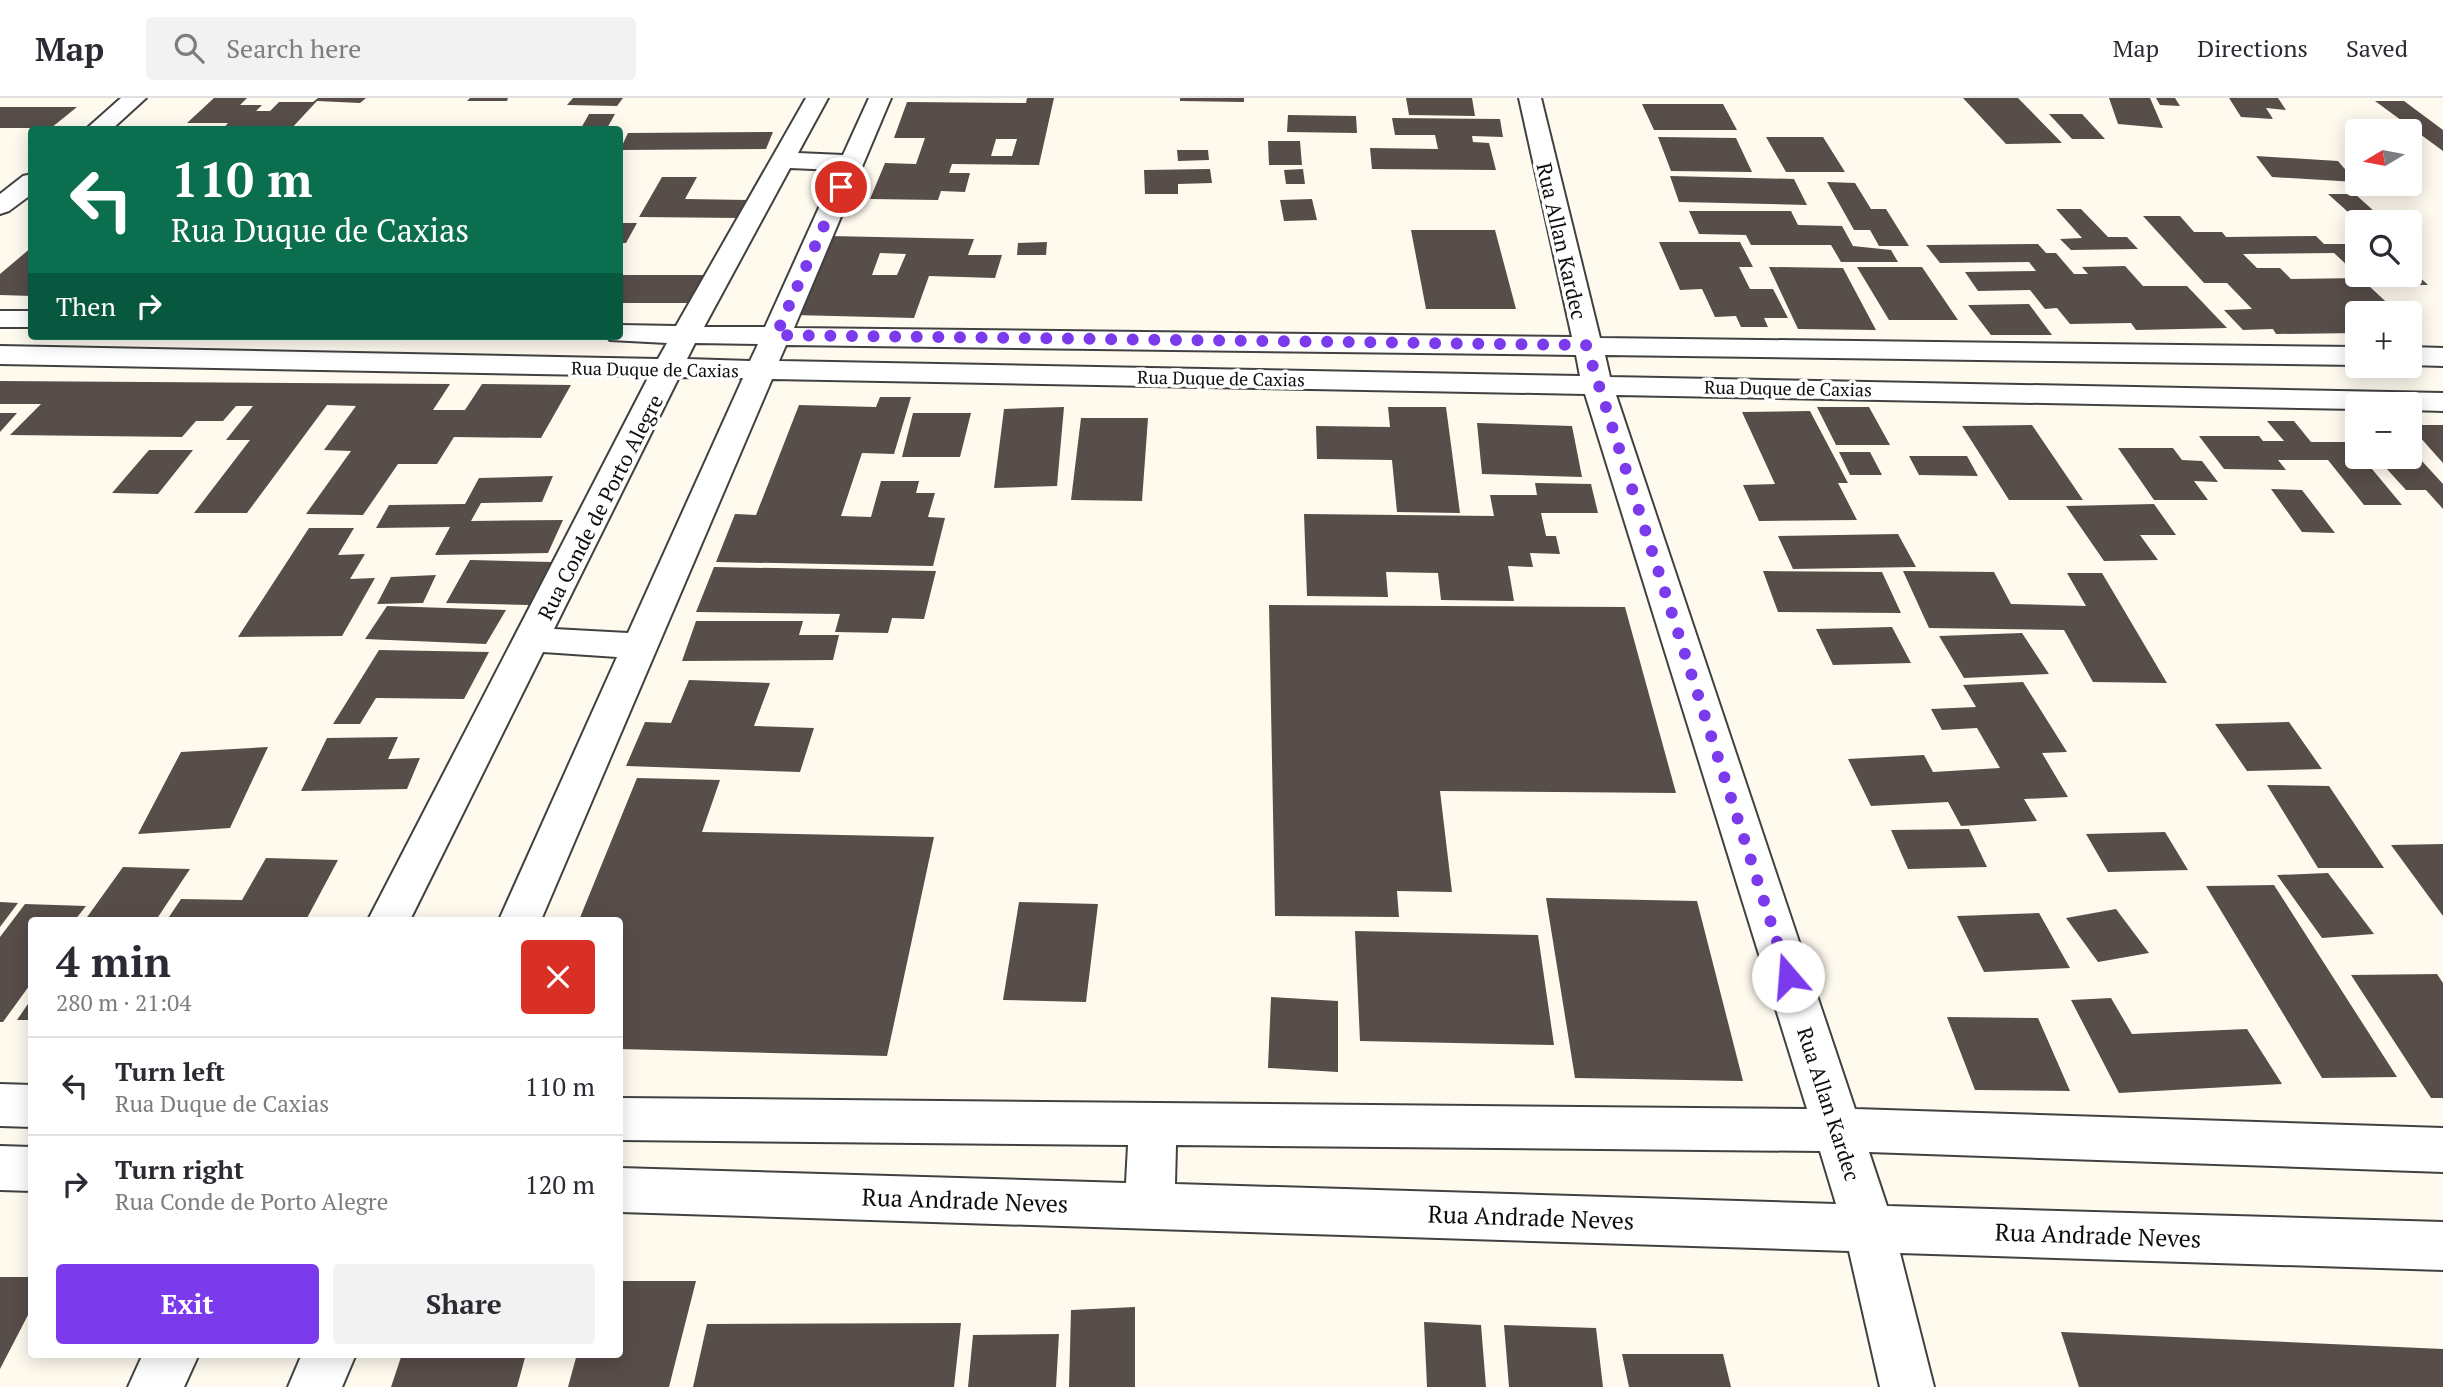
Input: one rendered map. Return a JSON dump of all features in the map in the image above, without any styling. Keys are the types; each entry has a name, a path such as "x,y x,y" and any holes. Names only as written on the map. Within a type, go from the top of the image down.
{"street":[{"path":"101,126 135,98"},
{"name":"Rua Conde de Porto Alegre","path":"391,917 671,369 685,335 817,98"},
{"path":"521,917 880,98"},
{"name":"Rua Allan Kardec","path":"1530,98 1597,384 1869,1228 1907,1387"},
{"path":"783,160 852,163"},
{"path":"0,206 28,184"},
{"path":"0,319 28,320"},
{"name":"Rua Duque de Caxias","path":"623,334 2345,356"},
{"path":"264,360 282,340"},
{"path":"1223,378 1231,341"},
{"path":"2253,354 2299,399"},
{"name":"Rua Duque de Caxias","path":"0,355 2443,402"},
{"path":"2422,356 2443,357"},
{"path":"532,640 640,646"},
{"path":"0,1105 28,1107"},
{"path":"623,1119 1838,1130 2443,1150"},
{"path":"1150,1206 1153,1124"},
{"path":"0,1168 28,1169"},
{"name":"Rua Andrade Neves","path":"623,1190 2443,1246"},
{"path":"155,1387 170,1358"},
{"path":"315,1387 327,1358"}],"building":[{"path":"214,98 247,98 240,105 262,105 256,111 270,111 279,102 313,102 318,98 366,98 360,103 317,101 294,126 187,123"},
{"path":"470,98 508,98 507,101 467,101"},
{"path":"573,98 623,98 617,106 567,105"},
{"path":"1027,98 1054,98 1039,165 952,164 949,173 970,173 965,192 941,191 938,200 870,199 885,163 916,164 925,138 894,138 907,102 1026,103","holes":["996,139 1017,139 1012,156 991,156"]},
{"path":"1180,98 1244,98 1244,102 1180,101"},
{"path":"1406,98 1472,98 1475,116 1409,115"},
{"path":"1963,98 2018,98 2062,143 2006,144"},
{"path":"2109,98 2150,98 2163,128 2118,124"},
{"path":"2156,98 2175,98 2180,106 2160,105"},
{"path":"2229,98 2278,98 2286,110 2266,108 2273,119 2241,117"},
{"path":"2375,101 2404,101 2443,130 2443,151 2422,136 2422,119 2399,119"},
{"path":"1642,104 1723,104 1737,130 1654,130"},
{"path":"0,107 77,107 53,126 0,128"},
{"path":"589,114 615,114 608,126 582,126"},
{"path":"2049,114 2082,114 2105,139 2072,139"},
{"path":"1288,115 1356,116 1357,133 1287,132"},
{"path":"1392,118 1500,119 1503,137 1472,136 1473,142 1489,143 1496,170 1372,169 1370,148 1438,149 1435,135 1395,135"},
{"path":"773,132 766,149 623,150 628,133"},
{"path":"1658,137 1736,138 1752,172 1671,171"},
{"path":"1766,137 1823,137 1845,172 1786,172"},
{"path":"1268,141 1300,141 1302,165 1269,165"},
{"path":"1177,150 1208,150 1209,160 1178,161"},
{"path":"2256,156 2338,161 2345,169 2345,181 2272,177"},
{"path":"1210,169 1212,183 1178,184 1178,194 1145,194 1144,170"},
{"path":"1303,169 1305,184 1286,184 1284,170"},
{"path":"1670,176 1794,179 1807,205 1679,202"},
{"path":"662,177 697,177 685,199 748,200 739,218 639,217"},
{"path":"1827,182 1855,183 1871,209 1886,209 1909,246 1879,246 1870,230 1854,230"},
{"path":"2328,194 2357,196 2373,210 2346,210"},
{"path":"1312,199 1317,220 1284,221 1280,200"},
{"path":"2056,209 2081,209 2108,237 2127,237 2138,249 2071,250 2060,239 2082,238"},
{"path":"1689,211 1791,211 1798,225 1842,226 1853,246 1891,250 1898,262 1841,262 1831,245 1751,245 1746,235 1699,234"},
{"path":"2143,216 2180,216 2194,232 2222,232 2226,237 2316,236 2324,244 2345,244 2345,263 2334,253 2243,254 2257,268 2280,268 2291,279 2345,278 2345,287 2370,287 2385,301 2345,301 2345,333 2276,334 2273,329 2243,330 2224,310 2252,309 2227,283 2204,283"},
{"path":"623,223 637,223 626,243 623,243"},
{"path":"1411,230 1495,230 1516,309 1426,309"},
{"path":"830,236 974,239 968,255 1002,255 995,278 929,276 914,318 794,315","holes":["880,253 906,254 897,275 872,275"]},
{"path":"1047,242 1046,255 1017,255 1018,243"},
{"path":"1659,242 1740,242 1753,267 1739,267 1750,289 1773,289 1788,318 1764,318 1768,327 1741,327 1736,316 1715,317 1702,289 1680,290"},
{"path":"2038,244 2046,253 2056,253 2074,274 2088,274 2082,267 2125,266 2143,286 2187,286 2227,328 2136,330 2131,323 2070,324 2057,308 2045,309 2030,290 1978,291 1965,272 2036,271 2029,262 1940,263 1926,245"},
{"path":"28,250 28,296 0,295 0,274"},
{"path":"1769,267 1843,268 1876,330 1798,329"},
{"path":"1857,267 1922,267 1958,320 1889,320"},
{"path":"623,275 706,275 692,303 623,303"},
{"path":"2029,304 2052,335 1991,335 1968,305"},
{"path":"0,381 450,384 433,410 465,410 482,384 571,385 541,438 454,437 437,464 398,464 363,515 306,514 351,451 324,450 356,406 327,405 247,513 194,513 250,440 226,440 253,406 236,406 223,421 196,421 182,437 10,435 41,404 0,404"},
{"path":"880,397 911,397 894,454 862,453 841,516 871,517 881,481 919,481 916,493 935,493 928,517 945,518 933,566 716,562 735,514 756,515 799,405 876,407"},
{"path":"1064,407 1057,486 994,488 1004,409"},
{"path":"1388,407 1446,407 1460,513 1397,512 1392,460 1317,459 1316,426 1390,427"},
{"path":"1817,407 1869,407 1890,445 1836,445"},
{"path":"1810,411 1848,483 1838,483 1857,520 1759,521 1743,485 1775,484 1742,412"},
{"path":"0,413 17,413 0,432"},
{"path":"913,413 971,413 960,457 902,457"},
{"path":"1081,418 1148,418 1142,501 1071,500"},
{"path":"2267,421 2294,421 2311,442 2345,442 2345,469 2372,469 2402,505 2364,505 2328,460 2278,460 2286,470 2224,469 2199,436 2259,436 2263,441 2284,441"},
{"path":"1477,423 1572,426 1582,477 1482,474"},
{"path":"2032,425 2083,500 2009,500 1962,426"},
{"path":"2422,425 2443,425 2443,463 2422,439"},
{"path":"2118,448 2173,448 2182,460 2202,461 2218,482 2194,481 2208,500 2154,500"},
{"path":"149,450 193,450 158,494 112,493"},
{"path":"1839,452 1870,452 1882,475 1850,475"},
{"path":"1909,456 1967,456 1978,476 1919,475"},
{"path":"2422,461 2443,484 2443,509 2426,490 2406,490 2387,469 2422,469"},
{"path":"553,476 542,502 481,503 471,521 563,520 548,553 435,555 450,527 376,528 389,505 465,504 479,478"},
{"path":"1535,483 1591,484 1598,513 1541,513 1546,536 1556,536 1560,554 1530,553 1533,567 1508,566 1514,601 1441,600 1438,573 1386,572 1388,597 1307,596 1304,514 1494,516 1490,495 1537,495"},
{"path":"2271,489 2302,490 2335,533 2302,532"},
{"path":"2154,504 2176,535 2140,535 2158,560 2104,561 2066,506"},
{"path":"309,528 354,528 338,555 365,554 350,579 375,578 342,636 238,637"},
{"path":"1898,534 1916,567 1793,569 1778,536"},
{"path":"470,560 552,562 529,605 446,603"},
{"path":"714,567 936,571 924,619 892,618 888,633 835,632 840,614 696,612"},
{"path":"1763,571 1882,572 1901,613 1778,612"},
{"path":"1903,571 1994,572 2011,604 2086,606 2067,573 2102,573 2167,683 2093,682 2064,630 1929,628"},
{"path":"436,575 423,603 377,604 391,577"},
{"path":"1269,605 1625,607 1676,793 1440,791 1452,892 1397,891 1399,917 1275,916"},
{"path":"387,606 506,610 486,644 365,639"},
{"path":"696,621 803,621 799,635 839,635 833,660 682,661"},
{"path":"1892,627 1911,663 1833,665 1816,629"},
{"path":"2022,633 2049,674 1964,678 1939,636"},
{"path":"379,650 489,652 464,699 376,698 360,724 333,724"},
{"path":"689,680 770,683 754,726 814,728 800,772 626,766 645,722 671,723"},
{"path":"2023,682 2067,752 2042,753 2068,797 2024,799 2037,821 1961,826 1948,802 1871,806 1848,759 1924,755 1933,772 2000,768 1977,728 1942,730 1931,709 1976,707 1963,685"},
{"path":"2289,722 2322,769 2247,771 2215,724"},
{"path":"398,737 388,759 420,758 407,789 301,791 327,738"},
{"path":"268,747 230,828 138,834 181,752"},
{"path":"637,778 720,780 702,832 934,837 887,1056 623,1049 623,917 580,917"},
{"path":"2267,785 2329,786 2384,868 2318,868"},
{"path":"1969,829 1987,867 1908,869 1891,830"},
{"path":"2165,832 2188,870 2108,872 2086,834"},
{"path":"2443,844 2443,916 2391,845"},
{"path":"266,858 338,860 308,917 169,917 181,899 242,900"},
{"path":"123,867 190,869 158,917 87,917"},
{"path":"2328,873 2374,934 2322,938 2277,875"},
{"path":"2274,885 2397,1077 2322,1078 2206,886"},
{"path":"1546,898 1697,901 1743,1081 1575,1078"},
{"path":"0,902 18,903 0,927"},
{"path":"1019,902 1098,904 1086,1002 1003,1000"},
{"path":"25,904 86,906 77,917 28,917 28,988 3,1022 0,1022 0,937"},
{"path":"2116,909 2149,953 2098,962 2066,918"},
{"path":"2039,913 2070,968 1984,972 1957,916"},
{"path":"1355,931 1538,935 1554,1045 1360,1041"},
{"path":"2437,974 2443,983 2443,1098 2431,1098 2351,975"},
{"path":"1271,997 1338,1001 1338,1072 1268,1068"},
{"path":"2111,998 2132,1034 2247,1029 2282,1084 2119,1093 2071,1000"},
{"path":"28,1004 28,1020 17,1020"},
{"path":"1947,1017 2038,1018 2070,1091 1975,1090"},
{"path":"0,1277 28,1277 28,1315 0,1369"},
{"path":"623,1281 696,1281 669,1387 568,1387 576,1358 623,1358"},
{"path":"1135,1307 1135,1387 1069,1387 1071,1310"},
{"path":"1424,1322 1481,1325 1486,1387 1427,1387"},
{"path":"961,1323 954,1387 693,1387 707,1324"},
{"path":"1504,1325 1596,1328 1603,1387 1509,1387"},
{"path":"2061,1332 2443,1349 2443,1387 2079,1387"},
{"path":"1059,1334 1056,1387 968,1387 973,1335"},
{"path":"1622,1354 1723,1354 1731,1387 1629,1387"},
{"path":"401,1358 525,1358 517,1387 391,1387"}],"route":[{"path":"841,187 776,335 1586,345 1788,976"}]}
